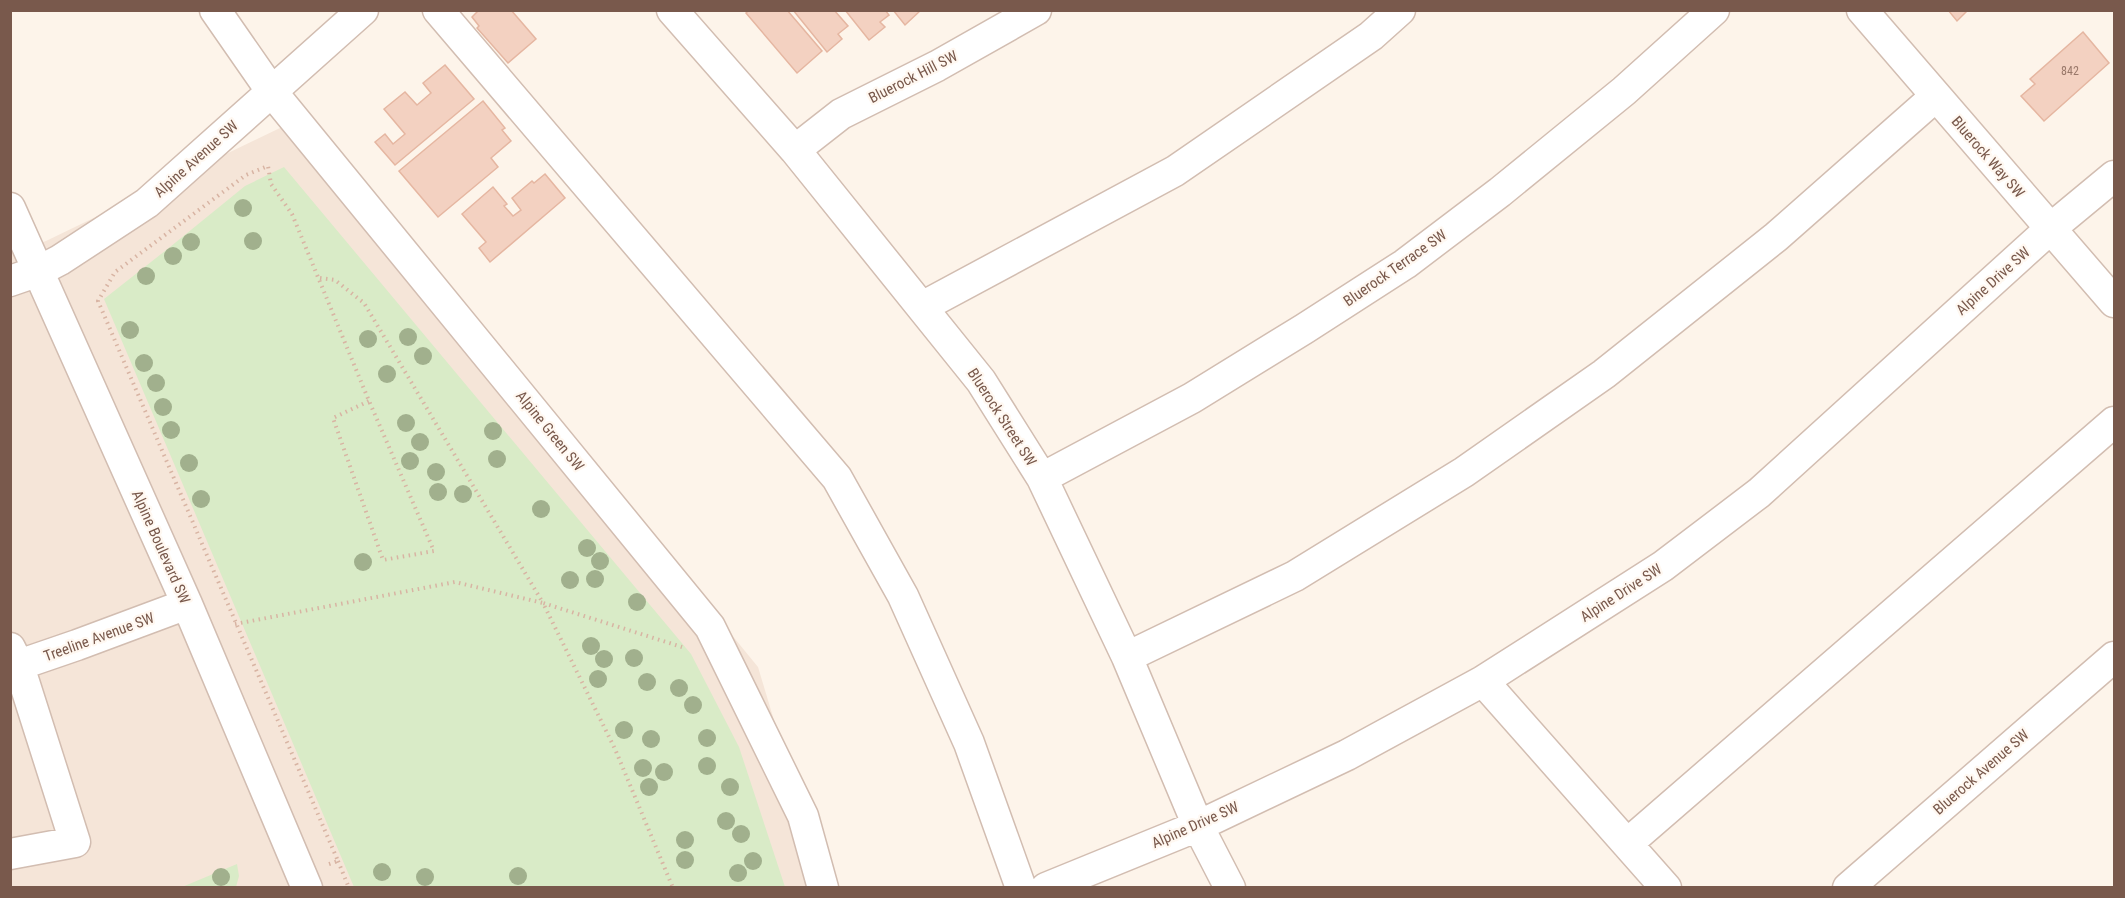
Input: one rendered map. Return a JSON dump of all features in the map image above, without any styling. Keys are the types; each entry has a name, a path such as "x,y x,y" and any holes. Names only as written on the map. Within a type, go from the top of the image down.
{"street":[{"name":"Alpine Green SW","path":"215,10 272,92 710,627 803,816 823,888"},
{"name":"Alpine Avenue SW","path":"10,281 39,271 147,203 363,10"},
{"path":"438,10 837,478 903,596 969,743 1021,888"},
{"name":"Bluerock Street SW","path":"672,10 795,150 981,381 1042,478 1127,657 1198,826 1230,888"},
{"name":"Bluerock Hill SW","path":"795,150 841,114 937,66 1036,10"},
{"path":"922,307 1175,171 1371,36 1400,10"},
{"name":"Bluerock Terrace SW","path":"1042,478 1192,398 1405,264 1500,192 1615,98 1714,10"},
{"name":"Bluerock Way SW","path":"1862,10 2115,302"},
{"path":"1127,657 1295,576 1492,452 1604,374 1776,237 1936,96"},
{"name":"Alpine Drive SW","path":"1046,888 1198,826 1347,755 1484,681 1663,566 1760,493 2050,229 2115,176"},
{"name":"Alpine Boulevard SW","path":"10,208 187,604 304,881"},
{"path":"1627,844 2115,422"},
{"name":"Treeline Avenue SW","path":"13,661 187,604"},
{"name":"Bluerock Avenue SW","path":"1848,888 2115,657"},
{"path":"10,854 75,842 13,661"},
{"path":"1484,681 1666,888"}],"path":[{"path":"349,888 98,301 115,272 246,175 268,166 271,184 292,214 434,551 383,560 333,418 369,401"},
{"path":"320,278 335,280 364,303 543,603 615,749 673,888"},
{"path":"235,624 455,582 543,603 682,647"},
{"path":"304,881 338,861"}],"shaded area":[{"path":"307,115 758,667 824,887 11,887 10,253 46,241"}],"green space":[{"path":"284,167 691,654 739,747 785,887 354,887 104,299 245,186"},
{"path":"237,864 239,876 236,887 182,887"}],"building":[{"path":"479,10 511,10 536,39 508,63 477,28 479,26 472,17"},
{"path":"749,10 787,10 822,51 797,73 746,13"},
{"path":"793,10 834,10 848,26 838,34 842,39 827,52"},
{"path":"845,10 885,10 889,15 880,22 885,27 869,40"},
{"path":"893,10 921,10 905,25"},
{"path":"1948,10 1968,10 1957,21"},
{"path":"2083,32 2109,63 2044,121 2021,96 2035,84 2030,79"},
{"path":"445,65 474,99 395,165 375,142 385,134 393,144 405,134 384,109 405,92 417,105 431,93 423,83"},
{"path":"483,101 505,128 502,130 511,141 491,158 498,167 438,217 399,171"},
{"path":"545,174 565,198 490,262 479,248 486,242 462,214 493,187 507,204 504,206 513,216 521,210 512,198 532,181 534,183"}]}
